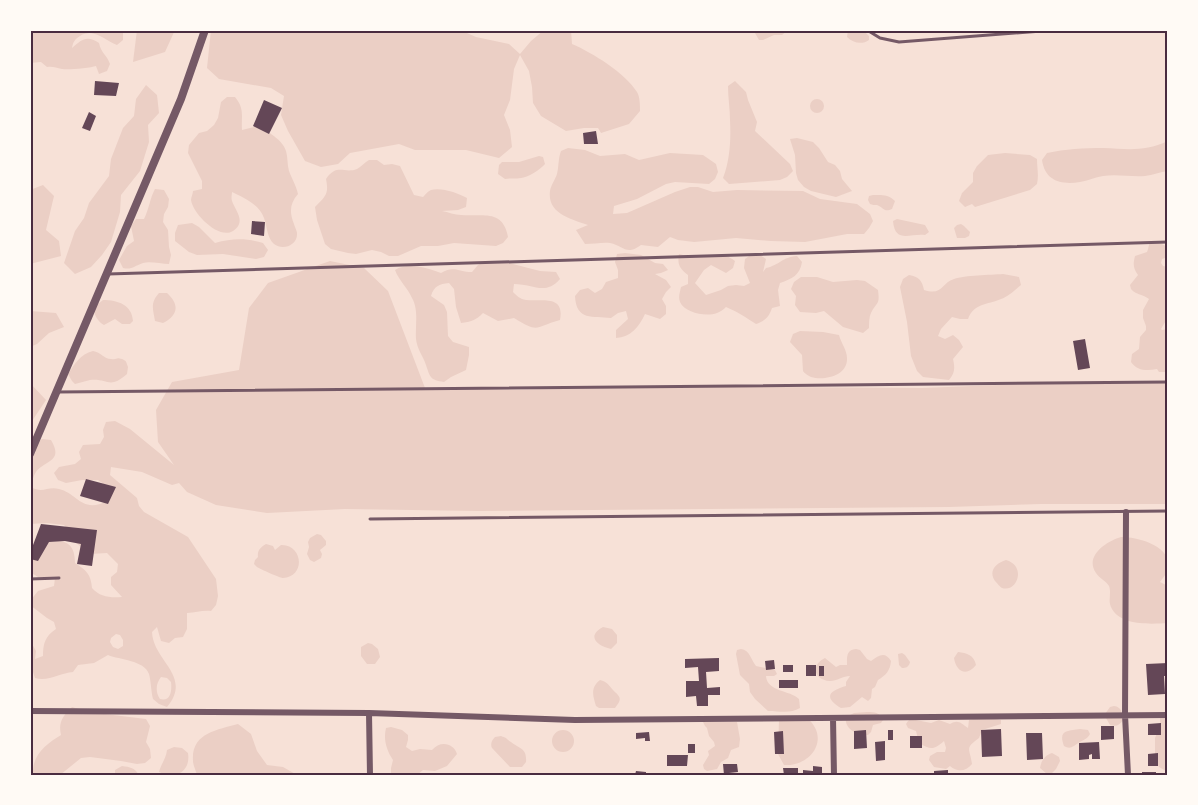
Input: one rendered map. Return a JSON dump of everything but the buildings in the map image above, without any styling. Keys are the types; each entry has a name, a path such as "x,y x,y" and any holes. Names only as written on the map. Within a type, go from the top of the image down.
{"street":[{"path":"30,454 181,99 204,30"},
{"path":"1126,512 1125,716 1128,775"},
{"path":"30,711 369,713 575,720 1168,715"},
{"path":"369,713 370,775"},
{"path":"833,718 834,775"}],"lane":[{"path":"867,30 880,38 899,42 1055,30"},
{"path":"107,274 1168,242"},
{"path":"56,392 1168,382"},
{"path":"370,519 1168,512"},
{"path":"30,579 58,578"}],"shaded area":[{"path":"30,30 120,30 123,32 123,40 117,45 90,33 74,41 72,48 85,39 99,43 110,64 107,71 99,74 96,66 65,69 47,67 41,62 30,63"},
{"path":"137,30 175,30 165,52 133,62"},
{"path":"211,30 460,30 476,37 509,44 520,54 544,30 571,30 572,44 608,64 632,85 639,96 640,111 629,124 601,133 598,128 566,131 541,116 533,103 529,71 520,55 514,69 510,100 504,115 510,130 512,147 499,158 466,150 415,150 399,144 350,153 338,164 321,167 305,161 288,131 281,115 284,96 271,88 219,79 207,68"},
{"path":"755,30 788,30 782,35 759,40"},
{"path":"848,30 863,30 869,36 869,40 861,43 852,41 847,37"},
{"path":"735,81 746,92 757,122 755,131 790,164 793,171 787,177 780,180 729,184 723,178 730,142 728,86"},
{"path":"146,85 157,95 159,113 148,125 149,142 140,171 121,195 120,212 111,242 91,267 75,274 64,263 75,231 84,218 89,203 109,176 111,159 123,128 134,116 136,99"},
{"path":"227,97 235,97 240,105 242,130 258,126 278,140 286,151 289,171 298,194 293,201 291,212 297,237 289,246 282,247 274,244 259,209 232,192 232,201 240,220 233,231 227,233 214,229 201,218 193,206 191,200 193,191 202,189 202,181 188,153 189,145 199,133 207,131 214,125 221,102"},
{"path":"817,99 822,101 824,106 822,111 817,113 812,111 810,106 812,101"},
{"path":"797,138 813,142 828,162 840,171 842,179 852,191 836,197 804,187 798,180 795,155 790,139"},
{"path":"1168,141 1168,171 1145,176 1108,175 1066,183 1050,177 1042,160 1047,153 1096,148 1136,149"},
{"path":"568,148 585,150 600,156 625,154 639,160 670,153 703,155 716,164 718,172 709,184 675,182 666,184 637,199 614,206 613,214 627,213 675,192 698,187 713,192 803,191 820,199 857,204 870,214 873,221 864,234 847,234 805,242 736,238 694,242 670,237 658,247 641,245 632,250 610,243 585,244 576,230 588,225 568,218 556,210 550,199 561,151"},
{"path":"1005,153 1030,155 1037,159 1037,184 1030,190 975,207 972,204 965,207 959,201 962,193 973,182 973,173 977,166 988,155"},
{"path":"543,157 545,164 527,177 505,179 498,174 499,165 502,162 519,162"},
{"path":"369,160 377,160 384,165 400,166 414,195 423,197 431,190 440,189 467,198 466,207 442,211 496,218 505,228 508,237 496,246 454,243 421,246 398,256 389,256 372,250 356,254 331,249 325,244 315,207 326,194 326,179 334,171 357,169"},
{"path":"43,185 54,196 46,230 59,241 61,256 30,264 30,190"},
{"path":"155,189 164,190 169,199 163,222 168,230 171,255 169,264 146,262 131,268 123,268 119,260 127,246 134,241 131,226 136,219 144,219"},
{"path":"869,196 890,197 895,201 892,209 885,210 870,204"},
{"path":"897,219 925,225 929,232 925,235 900,235 894,228 893,221"},
{"path":"192,223 215,243 234,239 251,240 263,243 268,250 264,257 256,259 223,254 197,255 175,241 178,225"},
{"path":"961,224 970,232 969,236 957,238 954,228"},
{"path":"1151,241 1168,247 1168,257 1162,259 1161,263 1168,267 1168,317 1161,329 1168,329 1168,372 1159,372 1157,369 1142,370 1131,362 1132,354 1139,349 1140,337 1146,330 1143,310 1149,299 1133,291 1130,285 1138,275 1134,266 1135,256 1147,252"},
{"path":"617,254 641,255 655,263 663,264 668,270 655,274 666,280 671,287 662,299 666,306 666,314 660,319 645,314 634,330 626,336 616,338 616,330 628,319 626,311 611,318 587,316 579,310 575,296 580,290 588,288 595,293 602,289 606,282 618,278 615,262"},
{"path":"679,254 695,257 720,254 735,261 733,268 726,273 711,265 704,270 695,283 706,295 728,286 744,286 750,283 744,268 745,259 752,254 766,259 763,272 766,268 784,259 797,256 802,262 795,276 780,283 778,290 780,306 772,308 770,314 762,322 756,324 726,307 717,313 707,315 686,309 679,300 679,294 681,287 688,284 688,275 680,266"},
{"path":"330,261 364,268 388,291 425,388 518,390 610,386 922,388 1046,383 1168,382 1168,504 479,511 345,509 267,513 216,505 187,492 179,483 172,485 142,472 111,467 110,475 137,498 144,512 188,537 216,579 218,596 216,605 211,611 187,613 187,629 183,637 175,638 169,643 161,641 157,627 152,632 158,652 170,669 176,686 174,696 167,707 153,699 150,677 146,669 137,663 108,655 94,663 78,665 73,672 40,679 35,678 32,669 30,676 30,644 36,651 35,659 43,656 45,641 56,629 54,622 30,605 30,601 38,591 54,586 55,578 38,577 30,572 30,539 33,546 55,541 67,543 74,554 75,563 89,576 92,588 106,596 122,597 111,585 111,577 117,572 118,564 107,553 90,554 71,539 64,525 30,524 30,459 36,444 42,439 51,440 55,453 52,460 36,472 31,487 39,490 59,489 91,505 107,501 105,485 98,480 66,483 58,480 54,473 59,467 75,464 81,459 79,452 83,445 100,444 104,437 103,430 106,422 115,421 130,429 174,465 158,442 156,410 172,382 239,370 249,308 268,283","holes":["116,634 120,635 123,640 123,646 118,649 110,642","161,677 171,682 170,695 166,699 160,699 158,696 157,685"]},
{"path":"485,261 556,272 560,279 549,287 539,288 514,284 513,292 524,300 545,300 555,303 561,312 560,320 533,328 514,318 498,321 483,313 473,320 461,323 454,289 449,283 440,285 435,288 431,296 444,305 447,312 448,336 453,342 469,347 469,355 466,370 444,382 433,379 417,343 414,303 395,270 412,266 441,273 453,269 472,272"},
{"path":"1003,274 1019,277 1021,285 1004,298 977,307 968,319 952,317 941,329 938,336 945,339 953,335 963,347 953,359 954,370 949,380 923,377 917,371 911,356 900,287 903,279 909,275 915,277 921,281 924,290 935,291 959,278"},
{"path":"801,277 817,277 833,282 865,281 878,290 878,301 870,315 869,328 863,333 843,327 824,311 800,312 795,305 796,296 791,289 794,282"},
{"path":"159,293 167,293 175,306 172,317 163,323 155,321 153,310 154,300"},
{"path":"103,300 123,304 130,311 133,321 130,324 122,324 115,319 102,324 95,315 94,307"},
{"path":"30,311 56,313 64,327 49,333 30,347"},
{"path":"800,331 839,335 847,355 844,369 834,376 822,378 811,377 804,373 802,355 790,342 793,334"},
{"path":"93,351 109,359 125,360 128,367 127,374 112,382 90,380 75,384 68,374 81,357"},
{"path":"30,383 46,400 30,424"},
{"path":"317,534 326,541 326,545 320,550 321,558 314,562 307,554 308,542"},
{"path":"1121,537 1153,544 1165,554 1168,569 1160,582 1168,586 1168,623 1130,621 1117,615 1112,609 1109,586 1096,573 1093,561 1099,550"},
{"path":"266,544 273,546 275,550 281,545 294,550 299,561 295,572 283,578 257,567 254,564 258,552"},
{"path":"1006,560 1012,563 1018,573 1012,587 1002,588 992,574 996,565"},
{"path":"603,627 612,629 617,635 617,643 611,649 601,646 595,640 595,634"},
{"path":"368,643 378,649 380,657 375,664 367,664 361,656 361,647"},
{"path":"741,649 748,653 756,666 775,670 777,674 766,676 767,681 775,688 799,699 800,708 789,712 768,711 755,699 750,692 749,684 740,675 736,654 737,650"},
{"path":"856,649 871,661 884,655 891,661 887,672 872,689 871,698 868,701 862,697 850,707 841,708 832,701 830,695 846,686 850,676 833,681 825,680 817,675 817,664 825,658 836,667 847,665 849,652"},
{"path":"958,652 970,655 974,659 976,665 973,669 966,672 959,670 954,658"},
{"path":"902,653 910,662 905,668 899,665 898,654"},
{"path":"600,680 619,696 620,700 615,708 596,706 593,695"},
{"path":"72,707 88,712 146,719 150,726 146,742 151,758 145,763 137,764 90,757 81,758 60,775 30,775 39,754 61,735 62,720"},
{"path":"1110,707 1120,709 1123,720 1114,726 1110,725 1105,714"},
{"path":"1168,711 1168,772 1159,767 1155,759 1155,738 1160,726 1160,718"},
{"path":"867,712 880,715 883,720 873,725 868,735 860,734 849,728 846,717 854,713"},
{"path":"985,717 1001,720 1001,724 982,730 979,738 970,747 972,764 962,770 956,770 950,766 946,769 934,767 929,760 930,756 937,752 945,752 944,741 938,746 927,747 919,743 916,731 908,728 906,724 911,719 931,723 939,720 950,724 959,722 968,728 969,720"},
{"path":"807,718 817,734 815,750 802,761 784,765 778,754 779,720"},
{"path":"703,722 737,722 740,739 739,747 731,750 728,758 721,762 717,769 707,771 703,765 709,755 708,751 715,746"},
{"path":"238,724 251,734 257,751 267,765 283,767 297,775 197,775 193,761 196,744 207,734"},
{"path":"386,728 402,730 408,735 406,747 412,751 432,750 439,745 446,744 453,747 457,754 447,766 435,771 423,770 417,775 391,775 393,760 387,749 385,737"},
{"path":"1080,729 1088,730 1090,734 1086,739 1072,747 1064,746 1063,734"},
{"path":"563,730 571,733 574,741 571,749 563,752 555,749 552,741 555,733"},
{"path":"501,736 524,751 526,762 522,767 510,767 492,748 493,739"},
{"path":"174,747 182,748 188,753 187,765 181,773 176,775 159,772 167,750"},
{"path":"1052,753 1059,757 1060,761 1051,774 1047,774 1040,768 1045,757"},
{"path":"122,766 132,768 139,775 115,775 115,770"}]}
